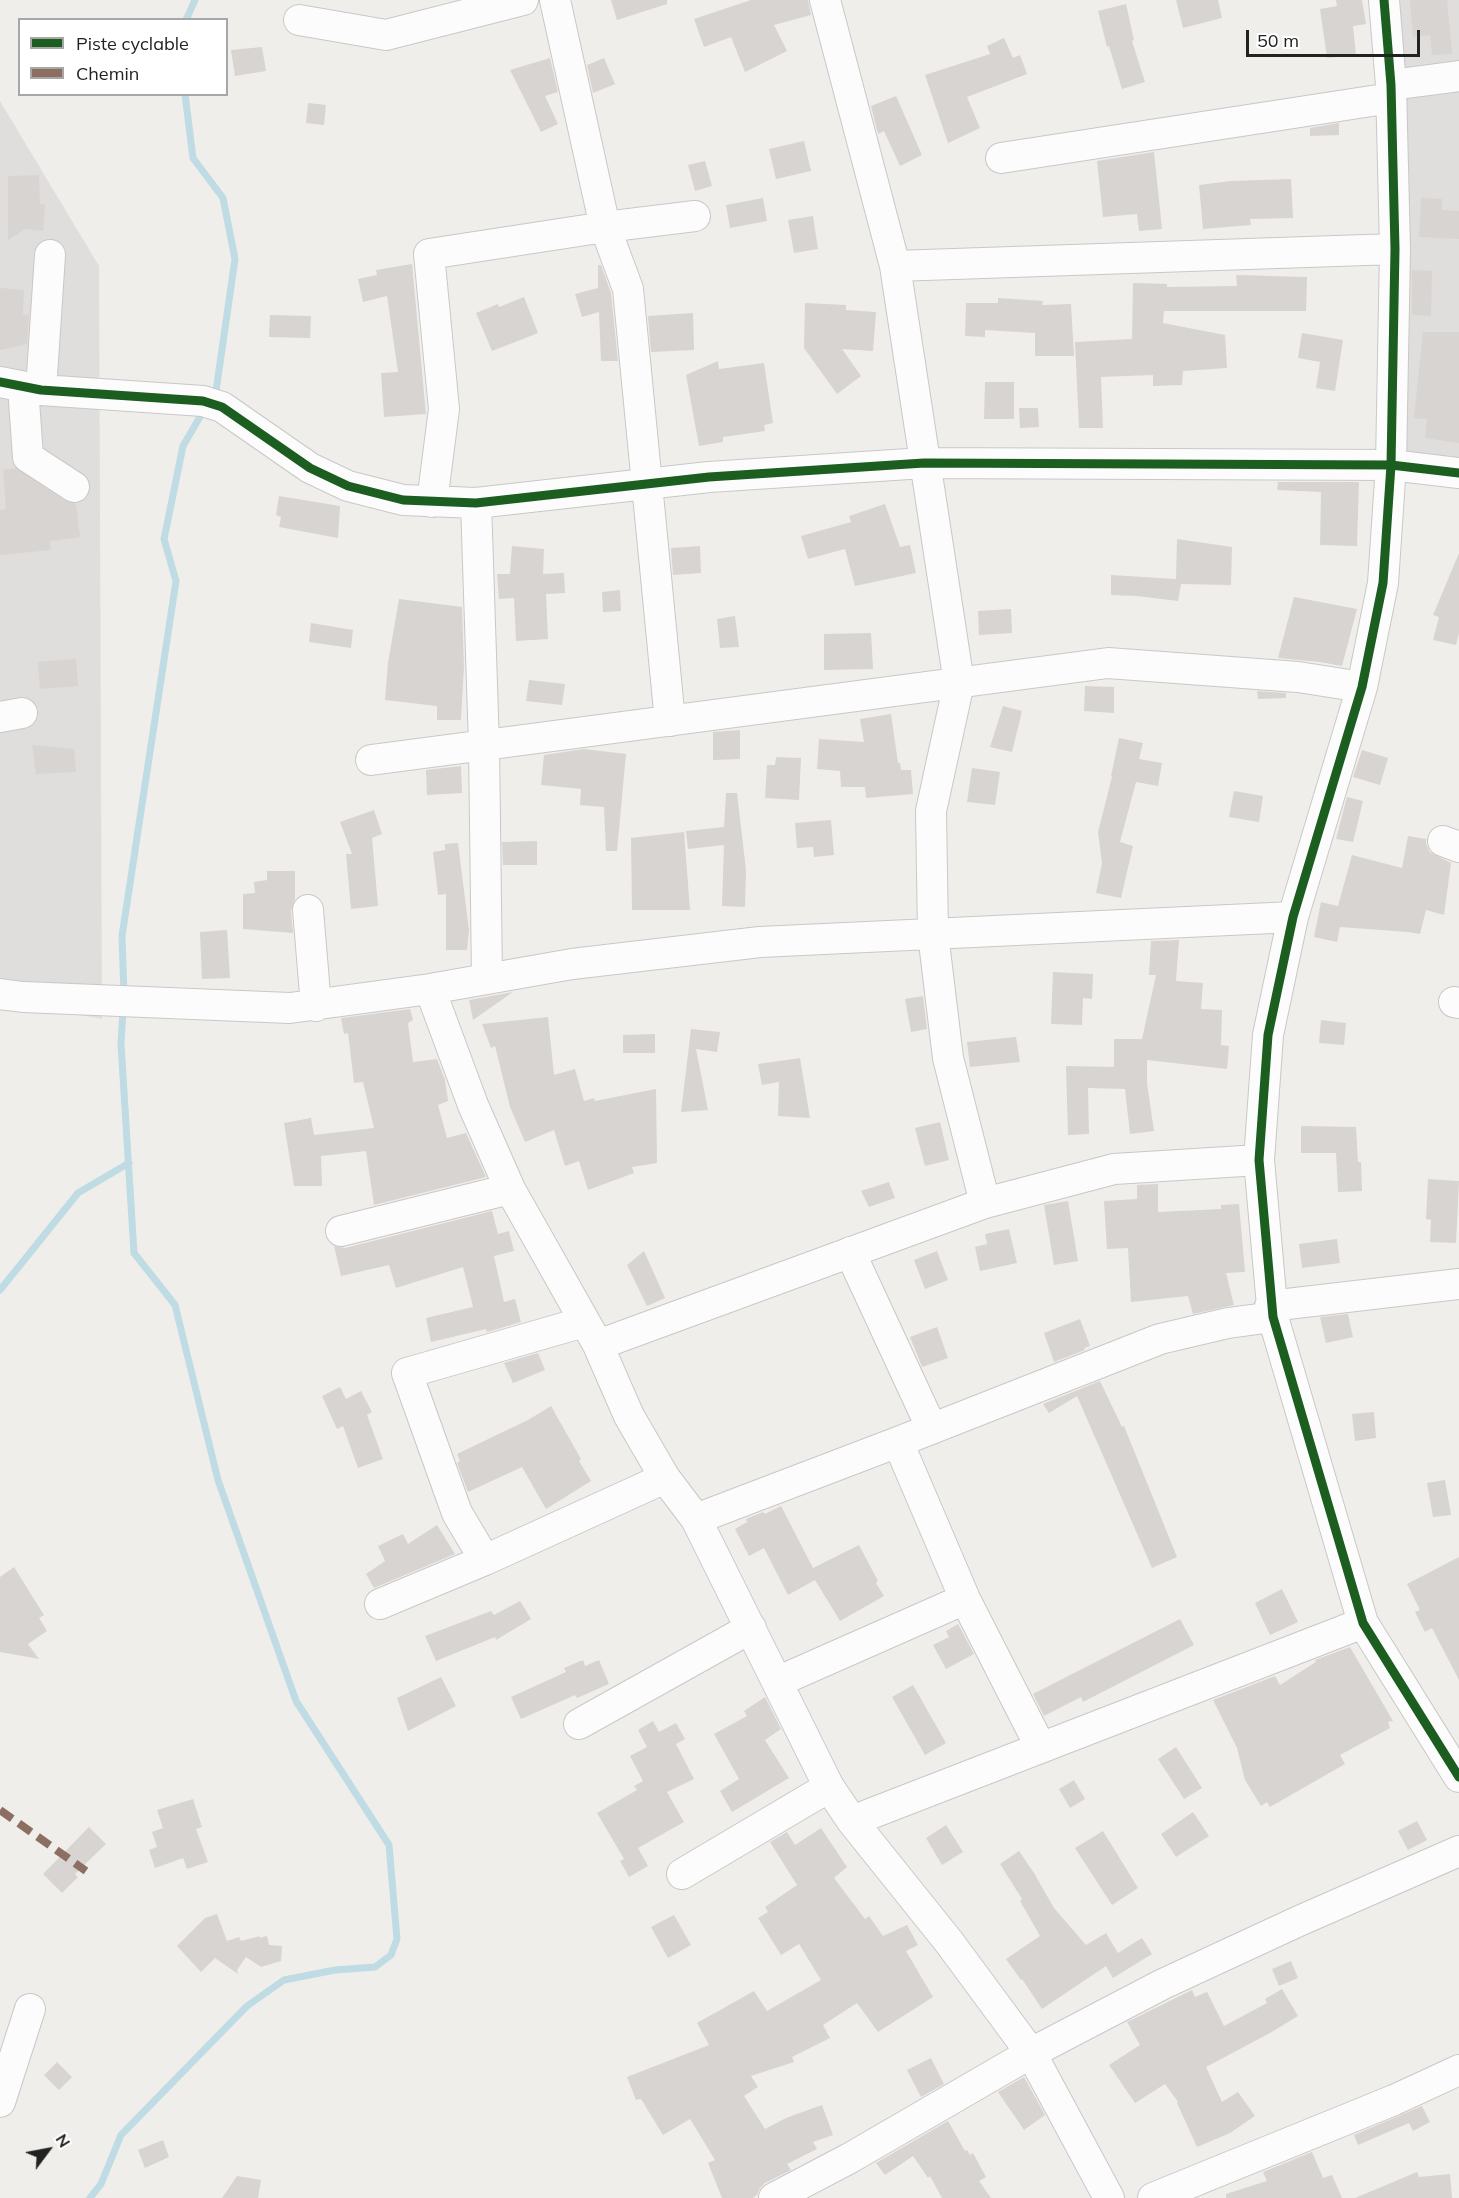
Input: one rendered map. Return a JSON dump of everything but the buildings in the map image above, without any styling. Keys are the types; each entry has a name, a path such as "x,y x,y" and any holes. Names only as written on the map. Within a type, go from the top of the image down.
{"street":[{"path":"299,20 386,35 523,0"},
{"path":"555,0 605,227 628,289 670,721"},
{"path":"825,0 896,266 959,683 931,811 933,934 948,1058 985,1203"},
{"path":"1384,0 1391,92 1395,249 1391,465 1383,583 1362,687 1293,917 1268,1035 1259,1160 1272,1311 1363,1623 1459,1777"},
{"path":"1000,158 1391,92 1459,76"},
{"path":"432,502 444,410 429,254 605,227 695,216"},
{"path":"896,266 1395,249"},
{"path":"50,255 21,386 28,457 74,487"},
{"path":"21,386 212,404 310,468 348,486 403,500 432,502 476,503 709,477 924,463 1391,465 1459,473"},
{"path":"476,503 484,745 487,979"},
{"path":"371,760 1108,663 1298,676 1362,687"},
{"path":"308,910 316,1005"},
{"path":"0,994 35,998 290,1008 430,988 572,964 760,942 1293,917"},
{"path":"430,988 473,1105 510,1189 591,1333 629,1416 665,1478 696,1519 829,1787 852,1821 949,1942 1031,2053 1109,2198"},
{"path":"485,1560 457,1513 407,1373 591,1333 849,1252 985,1203 1114,1169 1259,1160"},
{"path":"340,1231 510,1189"},
{"path":"849,1252 932,1429"},
{"path":"696,1519 898,1443 1160,1339 1272,1311 1459,1284"},
{"path":"898,1443 965,1599 1040,1746"},
{"path":"380,1604 485,1560 665,1478"},
{"path":"777,1682 965,1599"},
{"path":"852,1821 1040,1746 1363,1623"},
{"path":"579,1724 751,1628"},
{"path":"682,1874 829,1787"},
{"path":"774,2198 850,2158 1031,2053 1163,1983 1459,1851"},
{"path":"0,2102 30,2009"},
{"path":"1153,2198 1394,2100 1459,2070"}],"shaded area":[{"path":"1389,0 1459,0 1459,458 1406,451"},
{"path":"0,101 99,266 102,1019 0,1001"}],"waterway":[{"path":"187,18 195,0"},
{"path":"185,96 193,158 223,198 235,259 216,391 213,396"},
{"path":"124,995 122,936 176,581 164,539 183,446 204,410"},
{"path":"90,2198 101,2184 121,2135 247,2006 284,1980 335,1970 375,1967 391,1955 397,1939 389,1845 296,1701 218,1480 175,1305 134,1253 121,1044 123,1009"},
{"path":"0,1290 78,1193 129,1163"}],"marked path":[{"path":"0,1810 86,1871"}],"cycle path":[{"path":"1384,0 1391,85 1395,249 1391,465 1383,583 1362,687 1293,917 1268,1035 1259,1160 1273,1317 1363,1623 1459,1777"},
{"path":"0,382 41,390 203,401 222,407 310,468 348,486 403,500 476,503 709,477 924,463 1391,465 1459,473"}]}
